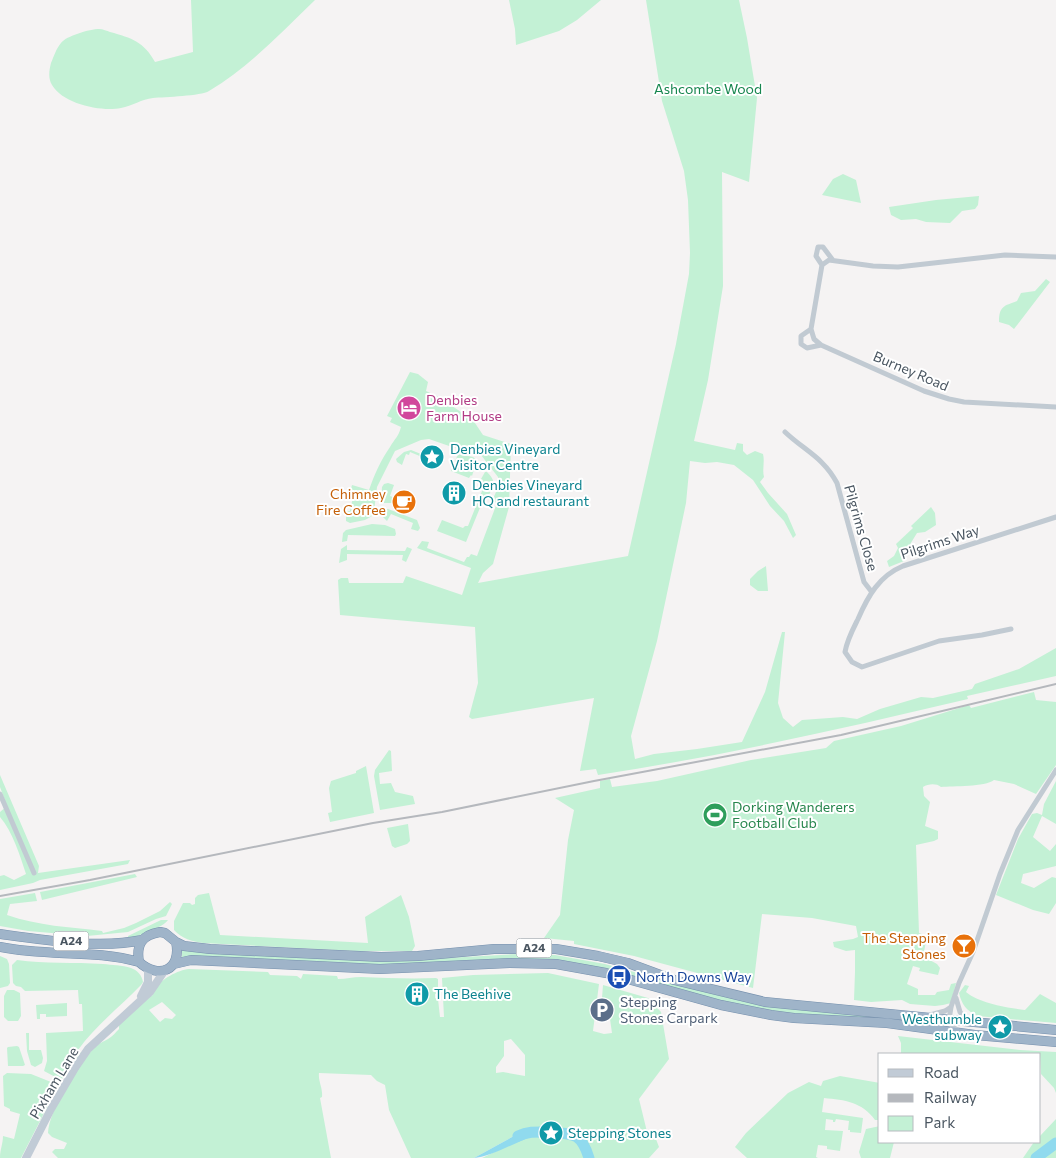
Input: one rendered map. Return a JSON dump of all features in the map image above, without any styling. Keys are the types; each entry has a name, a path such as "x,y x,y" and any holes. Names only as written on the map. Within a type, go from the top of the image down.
{"highway":[{"path":"165,932 176,942 177,956 174,964 159,972 148,969 139,962 138,947 142,940 147,935 165,932"},
{"name":"A24","path":"0,934 78,942 120,943 142,940"},
{"name":"A24","path":"176,942 184,946 201,948 381,957 418,956 494,949 556,949 628,963 674,980 765,1002 1054,1030"},
{"name":"A24","path":"0,947 114,957 139,962"},
{"name":"A24","path":"174,964 191,960 380,969 510,963 556,964 606,973 757,1013 794,1018 887,1024 1053,1042"}],"main road":[{"name":"Pixham Lane","path":"133,1006 146,988 148,969"},
{"name":"Pixham Lane","path":"26,1158 51,1109 88,1049 150,992 165,970"}],"street":[{"name":"Burney Road","path":"1056,257 1005,255 898,267 873,266 832,260 823,247 818,247 816,249 816,256 822,265 811,329 801,336 801,344 807,348 821,345 924,391 949,399 964,402 1056,407"},
{"path":"822,265 832,260"},
{"path":"811,329 814,339 821,345"},
{"name":"Pilgrims Close","path":"784,432 826,465 837,483 864,582 871,591"},
{"name":"Pilgrims Way","path":"1011,629 939,641 872,664 858,666 846,656 846,648 855,623 871,591 891,571 1056,517"},
{"path":"959,1032 952,1026 949,1020 951,1007 973,952 992,896 1018,830 1056,770"},
{"path":"0,794 34,873"},
{"path":"956,995 960,1012 967,1022"},
{"path":"924,1017 945,1011 951,1007"}],"green space":[{"path":"191,0 315,0 278,37 238,71 205,93 149,99 121,108 103,109 73,102 57,92 52,85 49,77 51,63 59,45 64,40 78,33 90,30 102,29 125,36 142,45 155,62 193,52"},
{"path":"509,0 601,0 577,20 559,31 516,45"},
{"name":"Ashcombe Wood","path":"646,0 739,0 757,98 749,182 722,172 723,286 708,380 694,441 735,450 737,443 743,444 743,451 747,455 755,451 763,454 764,477 760,482 787,514 796,535 793,538 784,521 770,506 753,480 734,465 690,461 686,503 657,641 631,736 635,759 654,754 742,742 765,692 782,632 785,632 778,703 783,718 793,727 802,720 843,717 857,719 880,709 921,697 933,698 972,689 975,684 1019,669 1056,648 1056,676 967,696 968,699 784,741 598,775 596,769 580,771 594,698 472,719 469,717 478,683 475,627 340,615 338,580 341,578 348,578 349,583 403,583 406,576 462,595 471,568 417,548 422,541 429,542 427,548 464,562 471,554 477,556 497,503 492,501 500,483 498,477 481,455 429,439 421,440 395,451 377,487 372,516 365,520 350,523 346,521 346,511 350,511 353,497 349,496 352,485 369,490 375,473 399,434 401,427 390,422 392,418 387,416 410,372 418,374 428,382 426,391 437,396 473,420 483,435 511,444 509,507 493,564 483,573 478,583 628,556 676,344 689,274 690,253 688,200 684,171 662,101"},
{"path":"843,174 856,180 861,203 822,195 833,179"},
{"path":"979,196 978,205 975,209 962,211 950,223 926,222 916,219 901,220 891,215 889,207 936,200"},
{"path":"1046,279 1050,282 1014,329 1009,325 999,322 1003,307 1017,301 1021,293 1035,291"},
{"path":"411,450 441,462 439,467 421,460 422,457 410,452 409,455 406,454 402,465 397,462 396,459 404,452"},
{"path":"458,454 473,457 477,460 472,476 469,478 451,471"},
{"path":"485,472 492,479 493,488 487,499 484,498 466,542 437,531 442,520 463,528 468,526 484,486 481,485 483,480 481,479"},
{"path":"388,483 394,485 390,496 393,497 392,500 402,506 394,503 384,503 381,500 382,487"},
{"path":"931,507 935,513 936,525 925,532 917,533 909,546 901,554 904,561 889,567 887,561 894,556 898,548 896,544"},
{"path":"384,509 417,520 420,528 418,531 411,529 413,523 391,514 387,521 381,515"},
{"path":"372,524 385,525 395,529 396,534 395,536 348,535 347,541 342,542 343,533 346,530"},
{"path":"347,545 347,550 405,551 407,547 412,549 406,562 402,560 403,555 347,554 347,560 339,563 341,549"},
{"path":"766,566 768,591 758,591 750,585 750,579"},
{"path":"1034,692 1036,700 1056,702 1056,765 1036,794 1014,784 994,780 976,785 941,787 932,784 923,787 924,796 930,802 925,826 938,831 938,839 916,845 919,933 927,936 924,952 926,958 937,964 940,968 938,975 919,971 920,968 913,966 907,984 918,989 918,995 935,995 937,992 949,990 951,984 956,983 951,1003 935,1006 910,1004 902,1000 871,1002 854,1000 855,950 846,951 834,947 833,942 858,937 856,926 812,918 762,914 753,988 634,956 574,944 574,941 544,938 560,915 568,840 574,810 555,798 600,788 600,781 610,779 612,787 657,781 751,760 826,748 834,741 901,726 969,705 971,708"},
{"path":"389,750 391,751 392,771 379,773 380,784 391,783 395,792 413,796 415,804 380,810 374,776 375,770"},
{"path":"366,766 374,813 330,822 328,813 332,812 329,788 331,781 356,773 356,771"},
{"path":"0,775 39,866 38,873 130,860 128,864 40,880 0,890 0,876 4,875 14,880 26,874 19,852 5,823 0,817 0,812 7,806 0,787"},
{"path":"1056,781 1056,824 1042,816 1033,837 1050,851 1056,844 1056,866 1023,874 1021,883 1034,888 1052,877 1056,878 1056,903 1049,914 1033,910 996,895 1018,839 1032,814 1042,815 1044,804"},
{"path":"408,824 410,841 395,848 392,846 387,828"},
{"path":"135,874 137,877 42,900 40,892"},
{"path":"35,893 37,901 10,904 7,915 42,924 102,931 103,933 136,923 160,911 170,902 172,904 166,916 128,932 87,936 28,931 0,926 0,899"},
{"path":"209,893 220,935 368,943 365,917 401,895 409,917 415,946 412,951 356,951 203,943 180,936 174,930 174,921 183,903 195,904 195,898 198,895"},
{"path":"161,920 168,920 156,929 128,939 128,936"},
{"path":"182,950 410,960 518,954 555,955 605,964 725,997 946,1023 947,1025 946,1027 787,1014 751,1009 604,969 562,961 380,966 182,958"},
{"path":"0,956 7,959 9,964 10,983 8,986 0,988"},
{"path":"17,960 124,966 137,971 142,977 143,982 85,1041 78,1050 81,1053 61,1080 44,1071 47,1061 46,1033 83,1031 82,1004 79,1004 78,990 25,991 13,983 12,965"},
{"path":"189,969 268,972 270,975 297,976 301,979 303,974 337,976 338,979 361,977 436,978 438,979 438,994 435,994 435,998 438,999 440,1017 444,1017 442,978 473,975 548,973 599,984 593,1031 604,1034 612,1033 608,1005 602,998 603,985 648,998 661,1012 669,1059 639,1099 648,1136 654,1134 659,1147 649,1158 482,1158 513,1143 531,1137 531,1128 474,1158 411,1158 389,1110 385,1085 371,1075 319,1073 322,1094 320,1098 331,1158 58,1158 52,1152 55,1149 64,1149 67,1143 52,1137 48,1133 53,1112 73,1076 95,1047 114,1034 119,1029 119,1025 149,996 152,996 161,982 180,971","holes":["162,1002 176,1015 172,1019 165,1018 160,1022 149,1010","511,1039 525,1055 525,1076 503,1072 496,1073 496,1067 504,1056 504,1041"]},
{"path":"965,985 969,986 966,992 978,999 1025,1010 1040,994 1056,1003 1056,1023 977,1016 965,1007 962,1001 959,993"},
{"path":"7,990 14,990 20,993 21,1016 18,1021 8,1021 4,1017 4,996"},
{"path":"67,1003 67,1016 46,1017 46,1014 40,1014 40,1019 37,1019 36,1005"},
{"path":"26,1033 29,1033 29,1050 41,1050 42,1063 35,1067 31,1065 27,1051"},
{"path":"898,1036 1020,1050 1056,1052 1056,1093 1054,1088 1041,1074 1041,1053 901,1053 901,1043"},
{"path":"17,1046 25,1065 8,1066 7,1048"},
{"path":"7,1073 31,1074 58,1086 21,1158 0,1158 3,1136 14,1139 20,1114 10,1111 10,1109 4,1106 3,1076"},
{"path":"840,1076 878,1083 878,1120 875,1120 864,1109 852,1103 824,1098 822,1112 863,1118 861,1133 848,1130 849,1121 836,1119 833,1122 833,1120 826,1119 825,1130 843,1131 840,1151 818,1145 816,1157 818,1158 747,1158 735,1147 746,1133 788,1093 809,1082 821,1086 823,1081"},
{"path":"1056,1119 1056,1158 1023,1158 1033,1143 1041,1143 1041,1135"},
{"path":"878,1126 878,1143 894,1143 890,1158 861,1158 859,1152 866,1129"}],"water":[{"path":"531,1128 531,1137 494,1153 474,1158 523,1131"}],"waterway":[{"path":"518,1136 537,1132 570,1134 583,1143 589,1158"},
{"path":"1036,1158 1056,1143"}],"railway":[{"path":"0,896 90,880 373,823 442,812 594,781 841,735 1056,684"}],"place":[{"name":"Denbies Farm House","path":"409,408"},
{"name":"Denbies Vineyard Visitor Centre","path":"432,457"},
{"name":"Denbies Vineyard HQ and restaurant","path":"454,493"},
{"name":"Chimney Fire Coffee","path":"404,502"},
{"name":"Dorking Wanderers Football Club","path":"715,815"},
{"name":"The Stepping Stones","path":"964,946"},
{"name":"North Downs Way","path":"619,977"},
{"name":"The Beehive","path":"417,994"},
{"name":"Stepping Stones Carpark","path":"602,1010"},
{"name":"Westhumble subway","path":"1000,1027"},
{"name":"Stepping Stones","path":"551,1133"}]}
